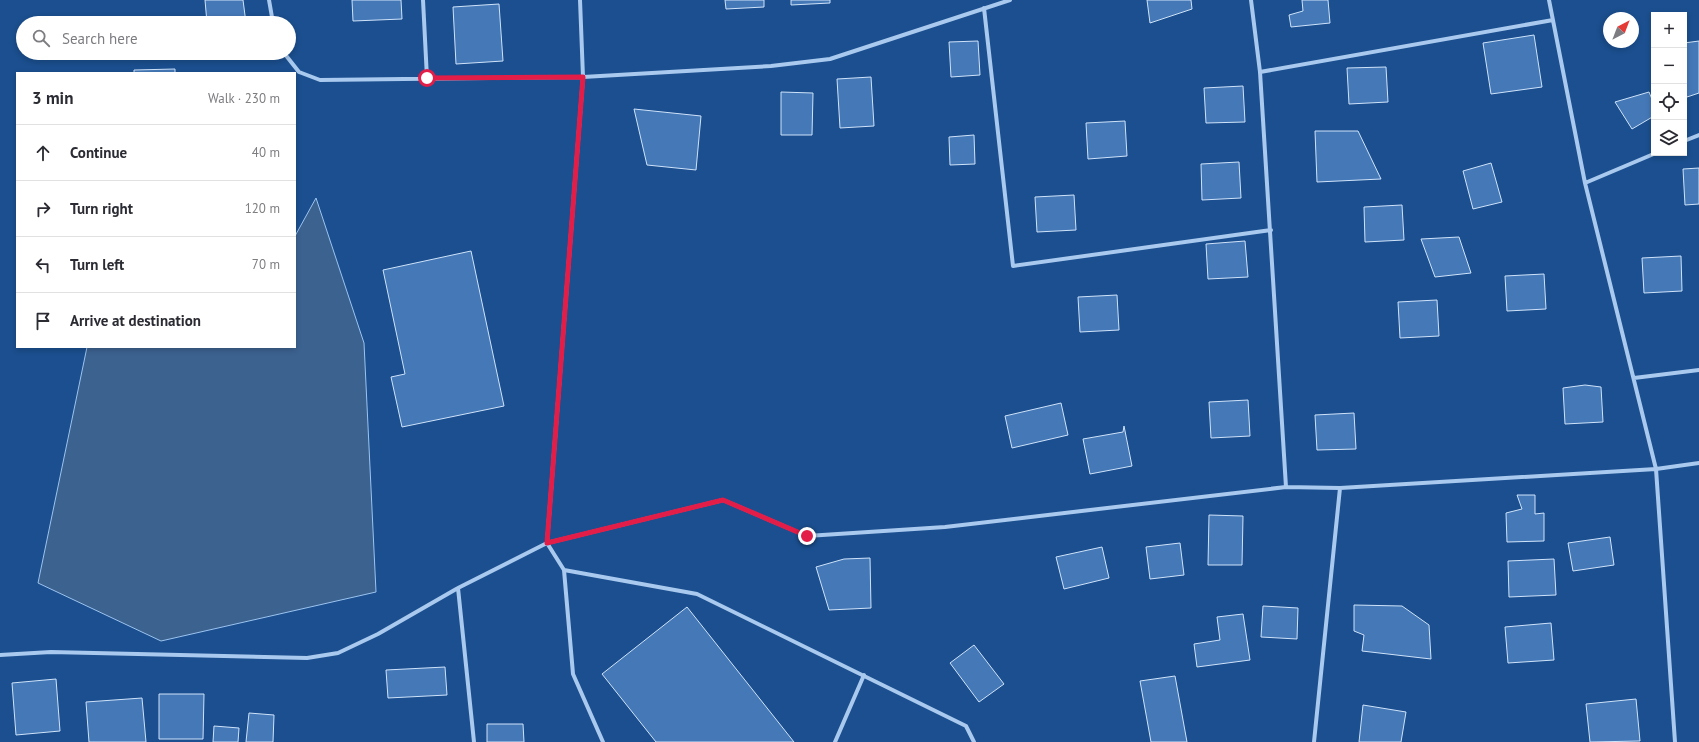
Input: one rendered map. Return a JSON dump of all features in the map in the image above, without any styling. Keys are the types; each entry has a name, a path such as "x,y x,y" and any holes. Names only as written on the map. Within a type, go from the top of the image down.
{"street":[{"path":"269,0 272,16"},
{"path":"423,0 427,78"},
{"path":"580,0 583,77 547,543 564,570 573,674 603,742"},
{"path":"290,60 299,72 320,80 583,77 771,66 830,59 1010,0"},
{"path":"1251,0 1260,72 1286,487"},
{"path":"1549,0 1585,183 1656,469 1675,742"},
{"path":"984,8 1013,266 1271,230"},
{"path":"1260,72 1553,20"},
{"path":"1687,140 1699,135"},
{"path":"1585,183 1651,155"},
{"path":"1634,378 1699,370"},
{"path":"0,655 51,652 307,658 338,654 378,634 458,588 547,543 723,500 807,536 945,526 1286,487 1340,488 1656,469 1699,463"},
{"path":"1314,742 1340,488"},
{"path":"564,570 696,594 966,726 974,742"},
{"path":"458,588 474,742"},
{"path":"835,742 864,675"}],"water":[{"path":"316,198 364,343 376,592 161,641 38,583 87,348 296,348 296,234"}],"building":[{"path":"205,0 243,0 245,16 206,16"},
{"path":"352,0 401,0 402,19 353,21"},
{"path":"725,0 764,0 764,7 726,9"},
{"path":"791,0 830,0 830,3 791,5"},
{"path":"1147,0 1191,0 1192,9 1150,23"},
{"path":"1302,0 1328,0 1330,23 1291,27 1289,15 1303,11"},
{"path":"499,4 503,61 456,64 453,7"},
{"path":"1534,35 1542,87 1491,94 1483,43"},
{"path":"978,41 980,75 951,77 949,42"},
{"path":"1699,41 1699,93 1687,97 1687,48 1687,43"},
{"path":"1386,67 1388,102 1349,104 1347,68"},
{"path":"175,69 175,72 134,72 134,70"},
{"path":"871,77 874,126 840,128 837,79"},
{"path":"1243,86 1245,122 1206,123 1204,88"},
{"path":"781,92 813,93 812,135 781,135"},
{"path":"1649,92 1651,97 1651,118 1632,129 1615,102"},
{"path":"634,109 701,116 696,170 647,165"},
{"path":"1125,121 1127,156 1088,159 1086,123"},
{"path":"1315,131 1358,131 1381,179 1317,182"},
{"path":"974,135 975,164 950,165 949,137"},
{"path":"1239,162 1241,198 1202,200 1201,164"},
{"path":"1491,163 1502,202 1473,209 1463,171"},
{"path":"1699,168 1699,204 1685,205 1683,169"},
{"path":"1074,195 1076,230 1037,232 1035,197"},
{"path":"1402,205 1404,240 1365,242 1364,207"},
{"path":"1459,237 1471,273 1435,277 1421,239"},
{"path":"1245,241 1248,277 1208,279 1206,244"},
{"path":"471,251 504,406 402,427 391,377 405,374 383,270"},
{"path":"1681,256 1682,291 1644,293 1642,258"},
{"path":"1544,274 1546,309 1507,311 1505,276"},
{"path":"1117,295 1119,330 1080,332 1078,297"},
{"path":"1437,300 1439,336 1400,338 1398,302"},
{"path":"1585,385 1601,387 1603,422 1565,424 1563,388"},
{"path":"1248,400 1250,436 1211,438 1209,402"},
{"path":"1061,403 1068,435 1012,448 1005,416"},
{"path":"1354,413 1356,449 1317,450 1315,415"},
{"path":"1124,426 1132,466 1090,474 1083,439 1123,432"},
{"path":"1517,495 1535,495 1535,514 1544,513 1544,541 1507,542 1506,513 1522,509"},
{"path":"1209,515 1243,516 1242,565 1208,565"},
{"path":"1610,537 1614,565 1573,571 1568,543"},
{"path":"1180,543 1184,575 1150,579 1146,547"},
{"path":"1102,547 1109,578 1064,589 1056,557"},
{"path":"870,558 871,608 829,610 816,567 844,559"},
{"path":"1554,559 1556,595 1509,597 1508,561"},
{"path":"1354,605 1402,606 1429,625 1431,659 1362,651 1364,635 1354,631"},
{"path":"1263,606 1298,608 1297,639 1261,637"},
{"path":"687,607 794,742 656,742 602,674"},
{"path":"1243,614 1250,660 1197,667 1194,644 1220,640 1217,617"},
{"path":"1551,623 1554,660 1508,663 1505,627"},
{"path":"974,645 1004,684 979,702 950,663"},
{"path":"445,667 447,695 388,698 386,670"},
{"path":"1175,676 1187,742 1151,742 1140,681"},
{"path":"56,679 60,731 16,735 12,683"},
{"path":"159,694 204,694 203,739 159,739"},
{"path":"142,698 146,742 89,742 86,702"},
{"path":"1636,699 1640,741 1590,742 1586,704"},
{"path":"1363,705 1406,712 1401,742 1359,742"},
{"path":"249,713 274,715 273,742 246,742"},
{"path":"487,724 523,724 524,742 487,742"},
{"path":"214,726 239,728 238,742 213,742"}],"route":[{"path":"427,78 583,77 547,543 723,500 807,536"}]}
